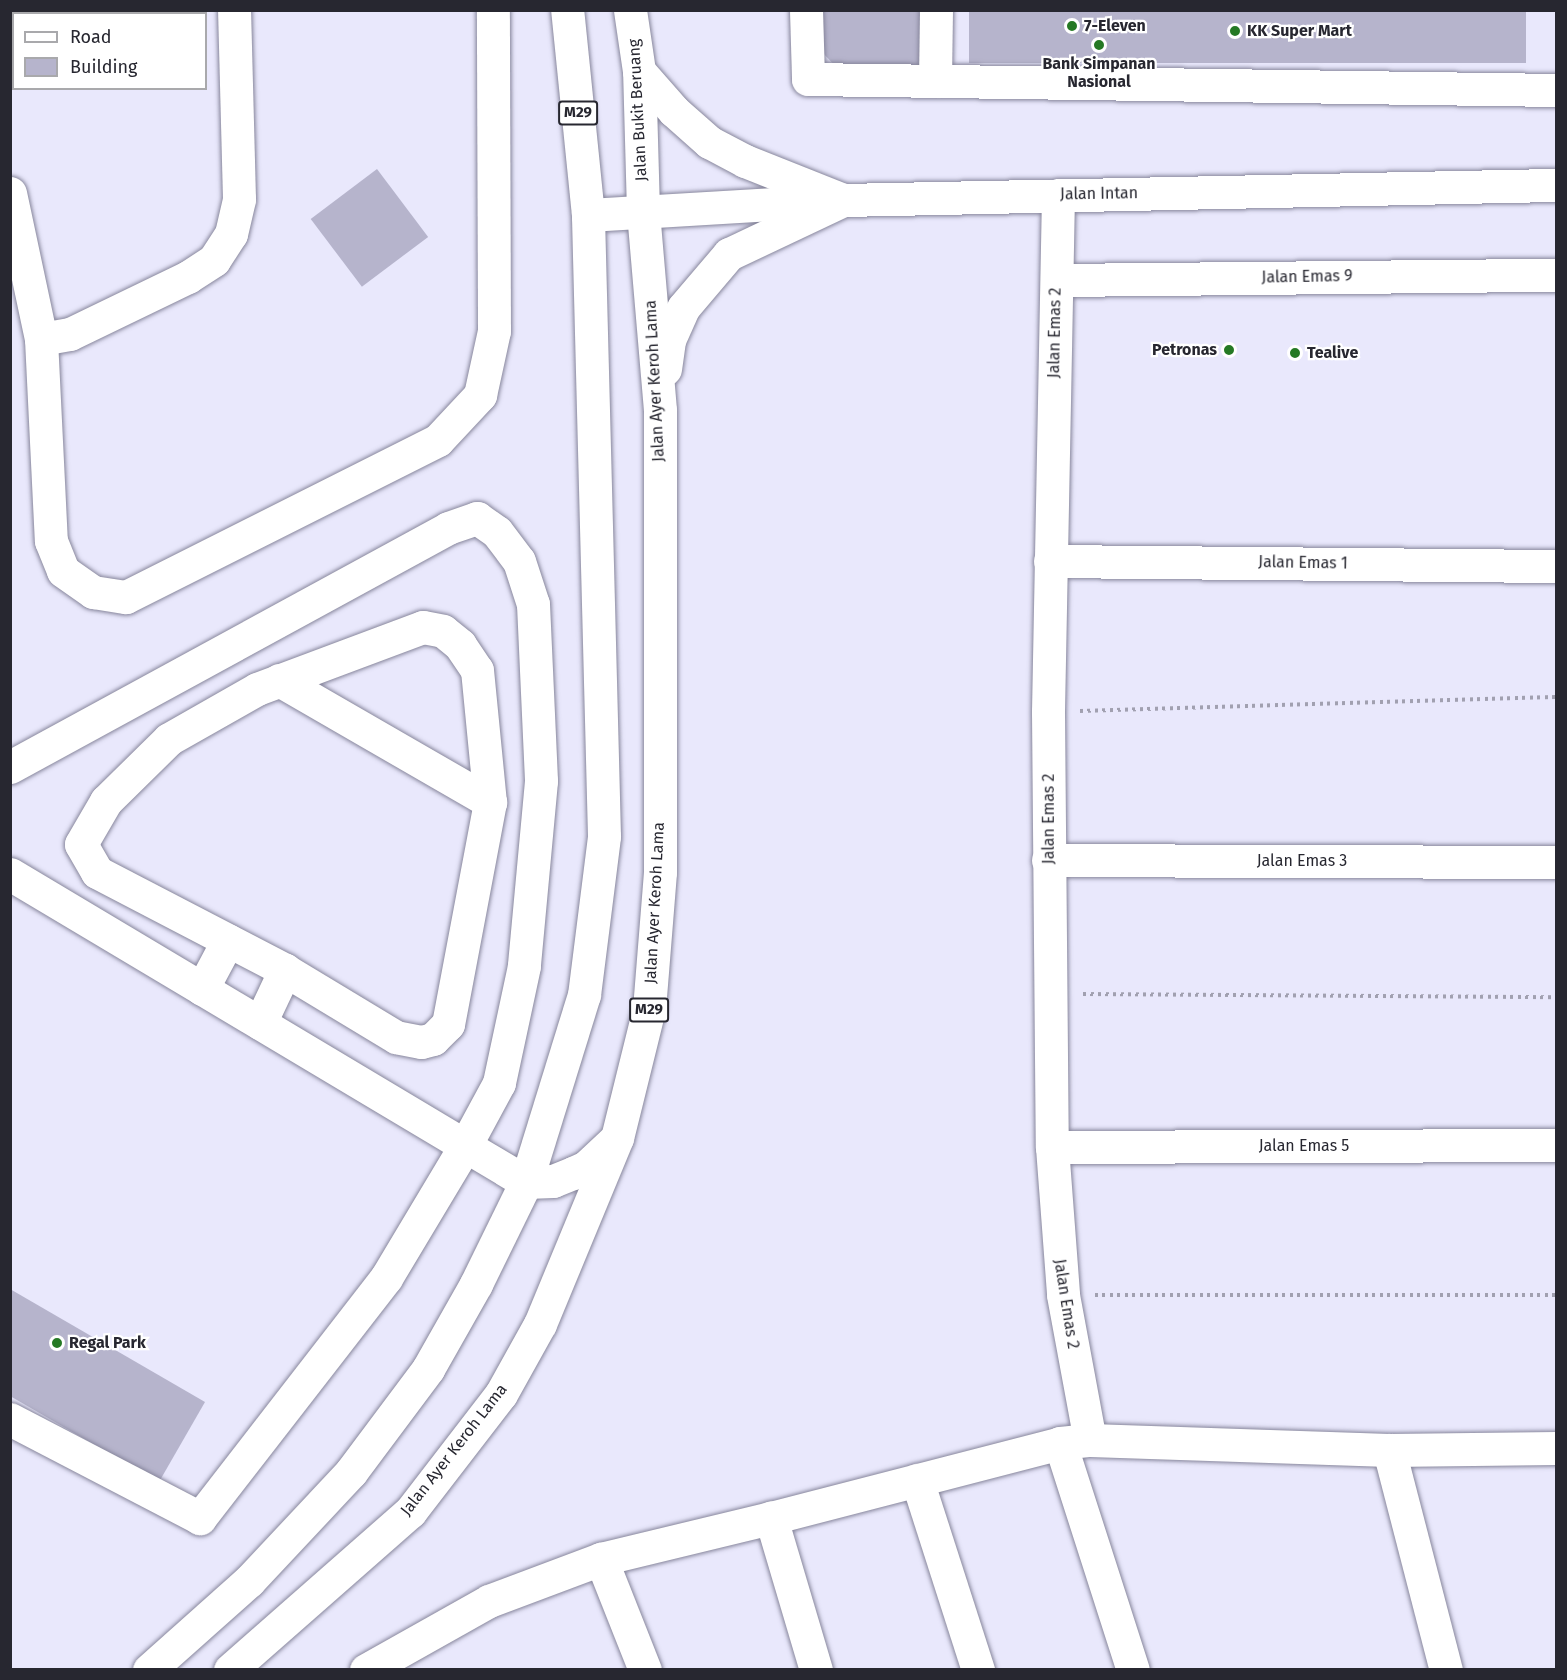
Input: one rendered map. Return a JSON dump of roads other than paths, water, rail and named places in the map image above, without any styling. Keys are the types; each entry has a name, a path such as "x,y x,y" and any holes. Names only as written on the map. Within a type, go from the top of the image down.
{"street":[{"path":"41,339 70,334 188,277 214,260 231,234 239,199 234,10"},
{"path":"10,193 41,339 51,542 63,571 93,592 126,597 438,440 480,395 494,331 493,10"},
{"name":"M29","path":"149,1670 249,1581 351,1472 428,1369 476,1284 526,1182 584,994 604,836 588,215 567,10"},
{"name":"Jalan Bukit Beruang","path":"630,10 639,71 643,211"},
{"path":"806,10 808,79 1557,90"},
{"path":"935,81 936,10"},
{"path":"639,71 674,111 709,142 745,161 843,200"},
{"name":"Jalan Intan","path":"588,215 843,200 1557,184"},
{"name":"Jalan Emas 2","path":"1058,195 1048,712 1052,1147 1075,1441 1133,1670"},
{"path":"660,410 669,340 683,308 702,281 729,254 843,200"},
{"name":"Jalan Ayer Keroh Lama","path":"230,1670 410,1512 501,1394 540,1324 617,1138 649,1009 660,872 660,410 643,211"},
{"name":"Jalan Emas 9","path":"1056,280 1557,275"},
{"path":"10,767 448,528 477,518 488,524 519,561 533,604 541,781 522,978 499,1083 465,1146 386,1278 200,1518 10,1419"},
{"name":"Jalan Emas 1","path":"1050,561 1557,566"},
{"path":"423,627 443,631 460,645 477,670 490,802 448,1024 433,1039 421,1042 396,1038 285,970 97,872 81,844 106,801 169,739 279,680 423,627"},
{"path":"279,680 490,802"},
{"name":"Jalan Emas 3","path":"1048,860 1557,862"},
{"path":"10,874 526,1182 553,1181 586,1167 617,1138"},
{"path":"202,989 228,940"},
{"path":"260,1023 285,970"},
{"name":"Jalan Emas 5","path":"1052,1147 1557,1145"},
{"path":"366,1670 489,1601 601,1558 771,1518 1075,1441 1389,1450 1557,1448"},
{"path":"1389,1450 1446,1670"},
{"path":"917,1480 978,1670"},
{"path":"771,1518 816,1670"},
{"path":"601,1558 645,1670"}],"place":[{"name":"7-Eleven","path":"1072,26"},
{"name":"KK Super Mart","path":"1235,31"},
{"name":"Bank Simpanan Nasional","path":"1099,45"},
{"name":"Petronas","path":"1229,350"},
{"name":"Tealive","path":"1295,353"},
{"name":"Regal Park","path":"57,1343"}]}
